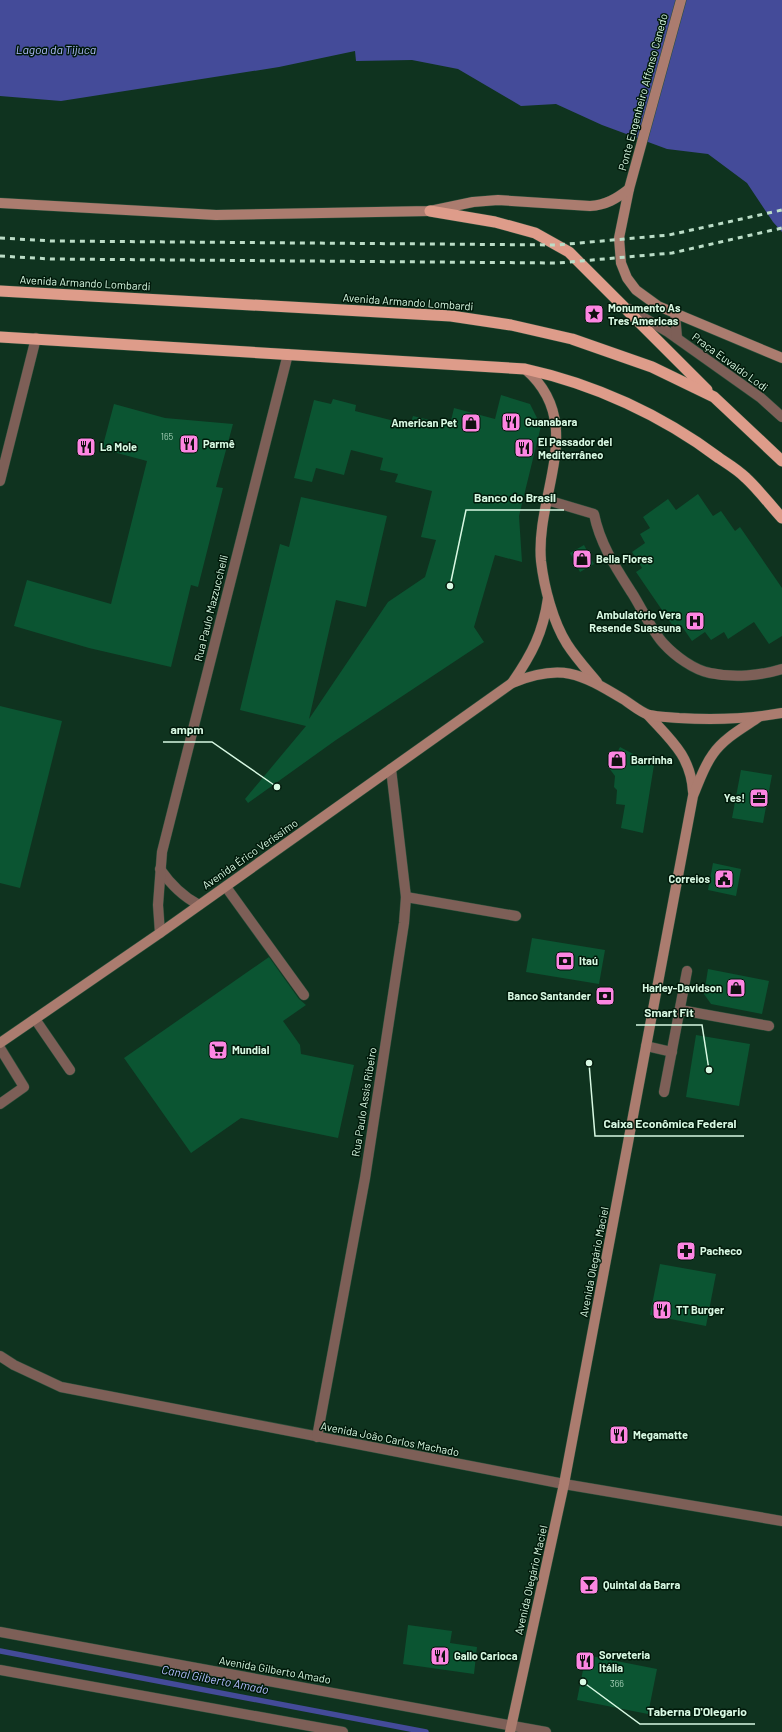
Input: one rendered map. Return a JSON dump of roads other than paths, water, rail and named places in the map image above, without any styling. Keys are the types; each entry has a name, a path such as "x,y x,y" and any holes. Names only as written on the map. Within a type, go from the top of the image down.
{"highway":[{"path":"430,212 495,222 535,232 569,252 714,397"},
{"name":"Avenida Armando Lombardi","path":"0,291 451,316 511,324 572,339 652,367 714,397 780,459"},
{"path":"0,337 36,338 525,370 553,375 593,389 653,415 705,447 745,477 782,518"}],"main road":[{"name":"Ponte Engenheiro Affonso Canedo","path":"629,189 681,0"},
{"path":"0,203 216,215 430,212 473,202 498,200 590,206 603,205 614,200 629,189"},
{"name":"Praça Euvaldo Lodi","path":"629,189 619,238 619,254 624,272 631,284 642,296 658,306 782,358"},
{"path":"525,370 544,390 554,410 556,444 541,536 541,560 548,598 567,644 600,685"},
{"path":"512,683 537,644 545,616 548,598"},
{"path":"512,683 534,674 549,672 580,676 600,685 648,715 697,719 758,717 782,713"},
{"name":"Avenida Érico Veríssimo","path":"0,1043 226,887 512,683"},
{"name":"Avenida Olegário Maciel","path":"648,715 683,755 692,779 693,796"},
{"name":"Avenida Olegário Maciel","path":"511,1729 564,1484 693,796 705,767 713,753 725,741 758,717"}],"street":[{"name":"Praça Euvaldo Lodi","path":"622,305 676,338 761,398 782,417"},
{"path":"675,314 676,338"},
{"path":"0,481 36,338"},
{"name":"Rua Paulo Mazzucchelli","path":"160,933 158,905 162,852 288,354"},
{"path":"547,500 594,514 598,532 612,561 664,644 689,664 709,673 743,676 762,674 782,669"},
{"name":"Rua Paulo Assis Ribeiro","path":"317,1437 365,1178 404,923 406,897 391,769"},
{"path":"160,869 172,885 186,898 199,905"},
{"path":"226,887 304,995"},
{"path":"406,897 516,916"},
{"path":"664,1092 687,971"},
{"path":"680,1010 769,1026"},
{"path":"35,1019 70,1070"},
{"path":"646,1046 672,1052"},
{"path":"0,1048 24,1087 0,1104"},
{"name":"Avenida João Carlos Machado","path":"0,1356 14,1365 61,1386 564,1484 782,1521"},
{"name":"Avenida Gilberto Amado","path":"0,1632 511,1729 546,1732"},
{"path":"0,1670 343,1732"}],"water":[{"name":"Lagoa da Tijuca","path":"0,0 782,0 782,232 773,222 747,183 708,154 667,149 602,125 556,104 521,106 458,69 412,60 356,61 355,51 279,67 61,101 0,96"}],"waterway":[{"name":"Canal Gilberto Amado","path":"0,1651 426,1732"}],"railway":[{"path":"0,238 52,241 557,245 669,235 782,210"},
{"path":"0,256 51,259 558,263 672,253 782,228"}],"place":[{"name":"Monumento As Tres Americas","path":"594,314"},
{"name":"Guanabara","path":"511,422"},
{"name":"American Pet","path":"471,423"},
{"name":"Parmê","path":"189,444"},
{"name":"La Mole","path":"86,447"},
{"name":"El Passador del Mediterrâneo","path":"524,448"},
{"name":"Bella Flores","path":"582,559"},
{"name":"Banco do Brasil","path":"450,586"},
{"name":"Ambulatório Vera Resende Suassuna","path":"695,621"},
{"name":"Barrinha","path":"617,760"},
{"name":"ampm","path":"277,787"},
{"name":"Yes!","path":"759,798"},
{"name":"Correios","path":"724,879"},
{"name":"Itaú","path":"565,961"},
{"name":"Harley-Davidson","path":"736,988"},
{"name":"Banco Santander","path":"605,996"},
{"name":"Mundial","path":"218,1050"},
{"name":"Caixa Econômica Federal","path":"589,1063"},
{"name":"Smart Fit","path":"709,1070"},
{"name":"Pacheco","path":"686,1251"},
{"name":"TT Burger","path":"662,1310"},
{"name":"Megamatte","path":"619,1435"},
{"name":"Quintal da Barra","path":"589,1585"},
{"name":"Gallo Carioca","path":"440,1656"},
{"name":"Sorveteria Itália","path":"585,1661"},
{"name":"Taberna D'Olegario","path":"583,1682"}]}
